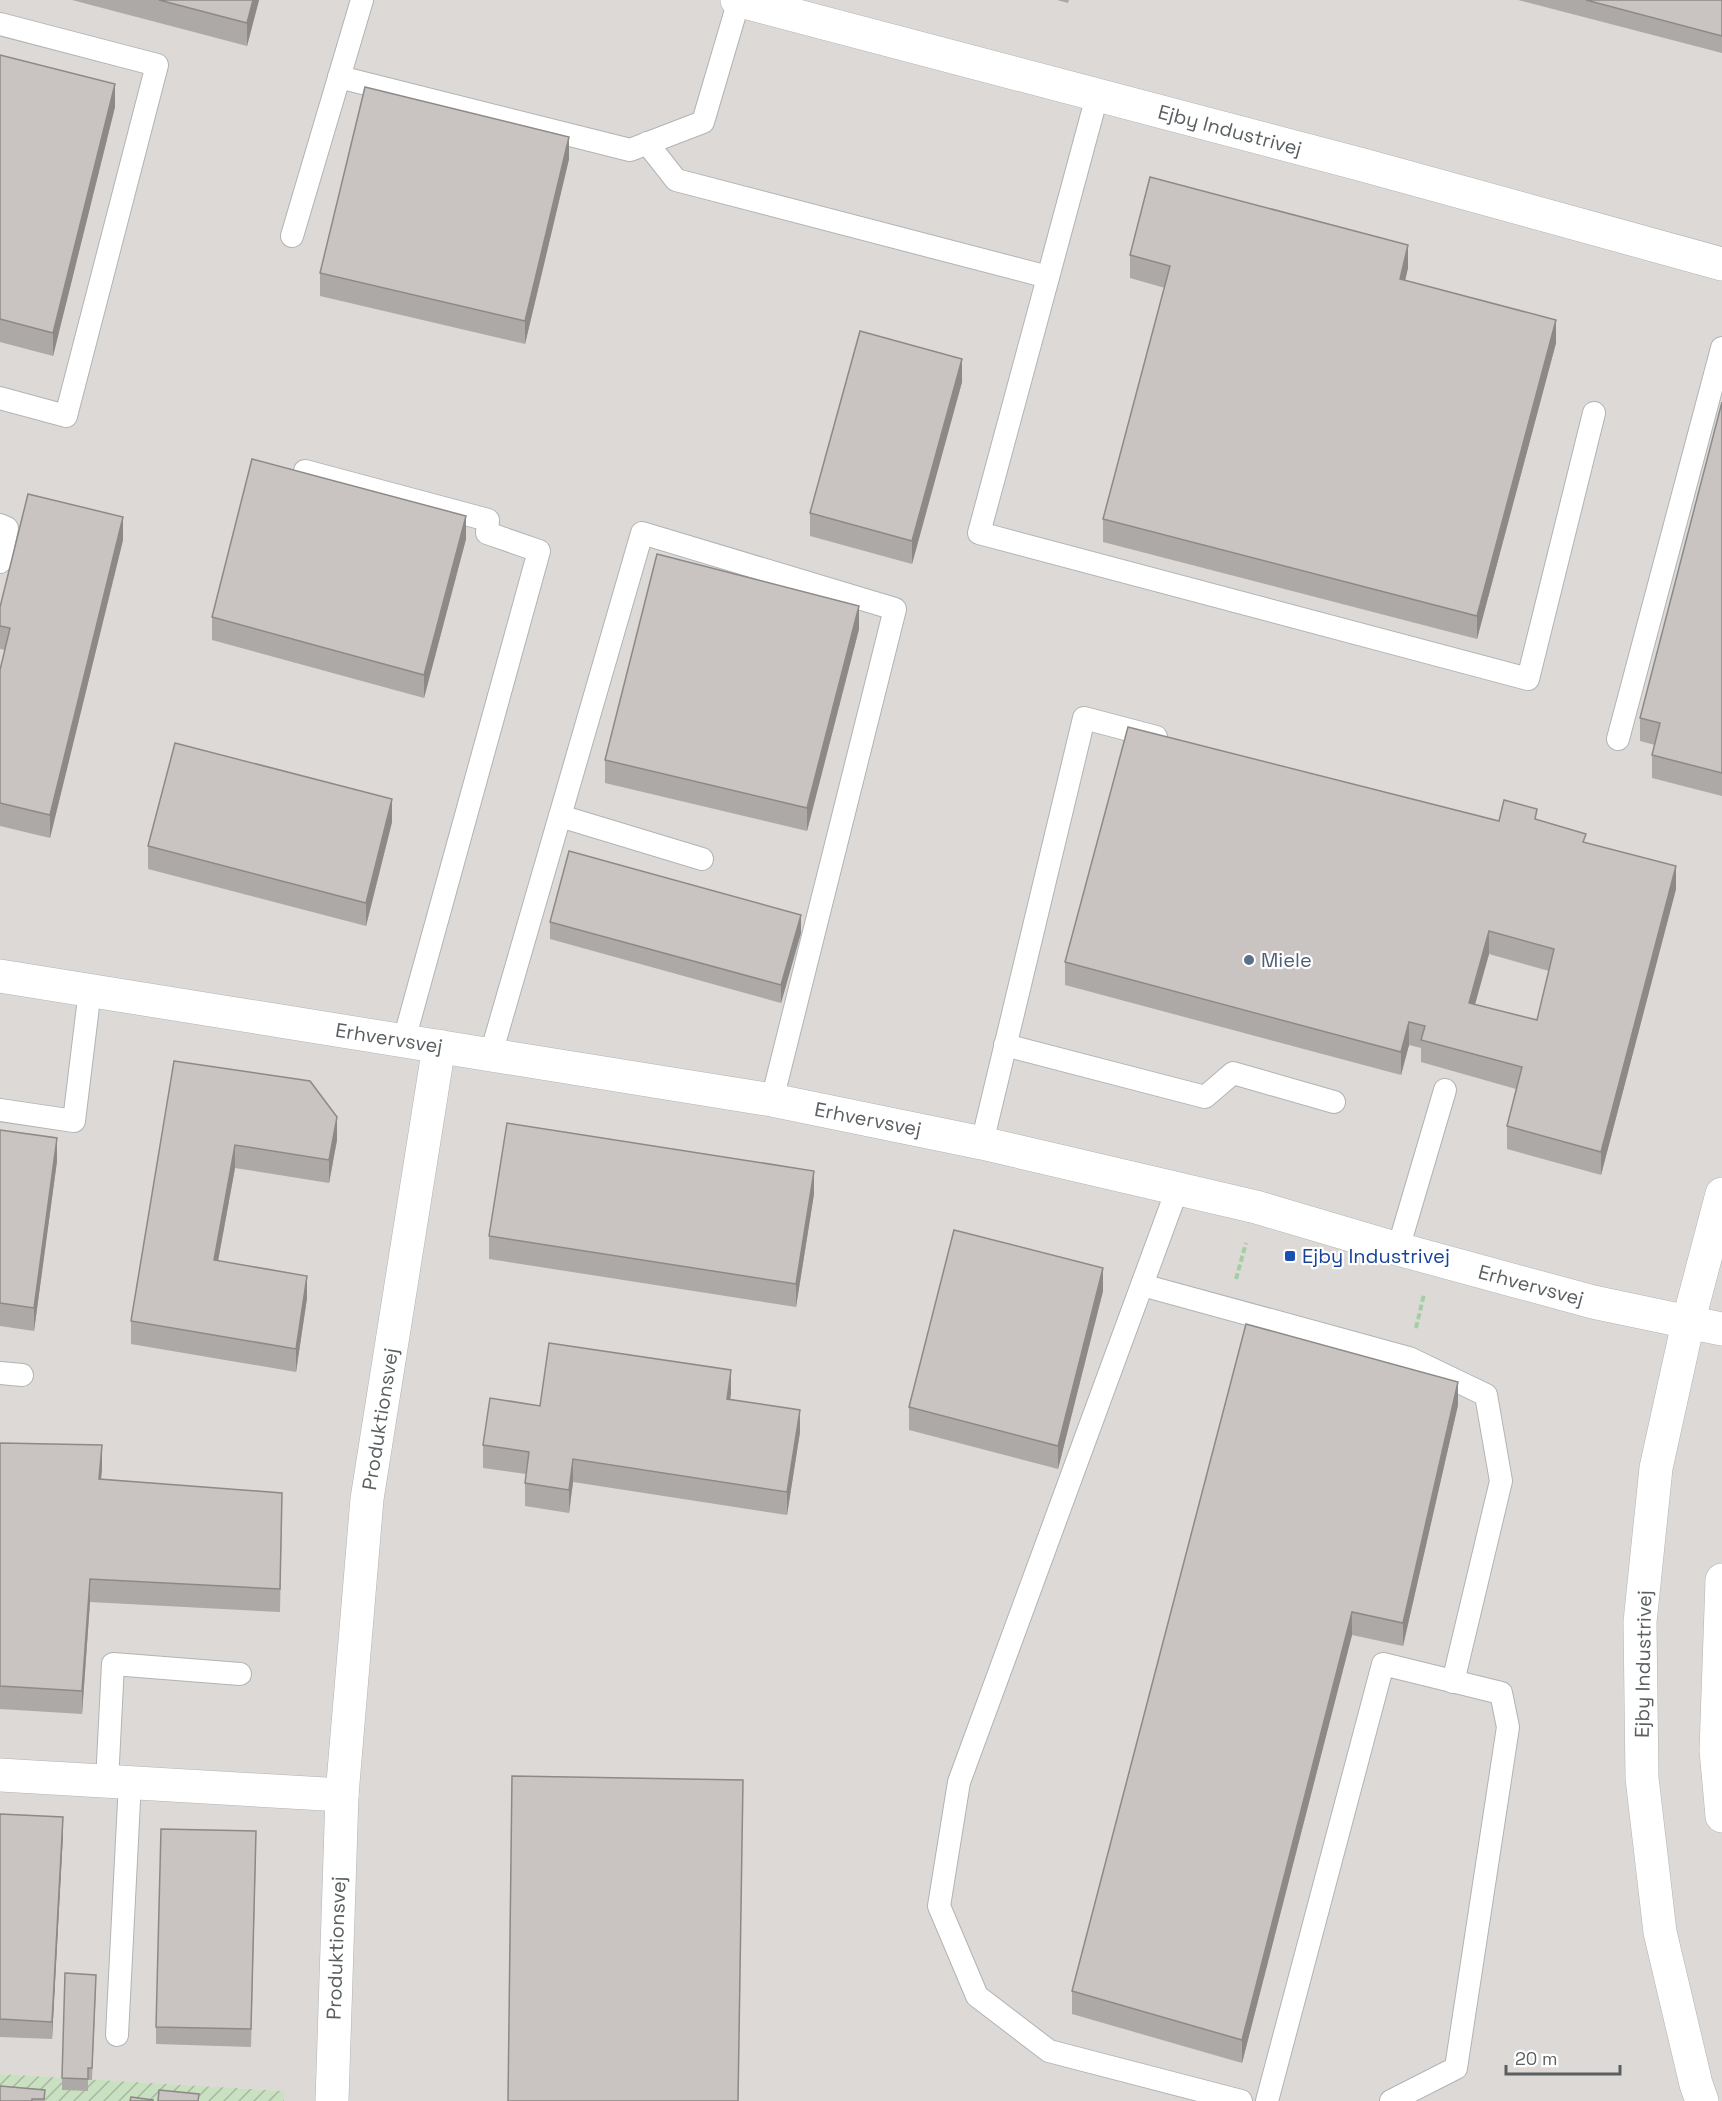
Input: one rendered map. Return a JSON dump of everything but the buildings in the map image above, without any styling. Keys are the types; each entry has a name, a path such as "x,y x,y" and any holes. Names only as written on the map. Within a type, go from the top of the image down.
{"street":[{"name":"Ejby Industrivej","path":"738,0 1363,165 1722,264"},
{"name":"Erhvervsvej","path":"0,976 772,1100 982,1143 1256,1207 1433,1259 1593,1302 1722,1329"},
{"name":"Produktionsvej","path":"332,2101 342,1795 367,1499 440,1046"},
{"name":"Ejby Industrivej","path":"1702,2101 1660,1932 1642,1778 1640,1622 1656,1468 1688,1323 1722,1194"},
{"path":"1722,1580 1716,1750 1722,1816"},
{"path":"0,1775 342,1795"}],"lane":[{"path":"292,236 362,0"},
{"path":"339,77 630,150 703,122 738,0"},
{"path":"0,24 157,65 66,416 0,398"},
{"path":"1097,96 979,534 1528,679 1594,413"},
{"path":"647,144 676,180 1048,278"},
{"path":"1618,739 1722,348"},
{"path":"305,471 488,520 487,532 539,551 404,1040"},
{"path":"0,525 7,528 0,562"},
{"path":"491,1054 642,533 895,609 772,1100"},
{"path":"982,1143 1084,717 1175,742"},
{"path":"560,816 702,859"},
{"path":"0,1110 74,1121 90,990"},
{"path":"1005,1044 1205,1097 1233,1073 1334,1102"},
{"path":"1398,1249 1445,1090"},
{"path":"1178,1188 959,1782 939,1906 976,1996 1048,2051 1241,2101"},
{"path":"1142,1285 1409,1358 1486,1395 1501,1481 1453,1682"},
{"path":"117,2035 118,1782 113,1664 240,1674"},
{"path":"1267,2101 1383,1664 1501,1693 1508,1727 1456,2068 1391,2101"}],"path":[{"path":"1228,1308 1256,1207"},
{"path":"1409,1358 1433,1259"}],"shaded area":[{"path":"0,0 1722,0 1722,2101 284,2101 284,2091 0,2074"}],"green space":[{"path":"0,2074 284,2091 284,2101 0,2101"}],"place":[{"name":"Miele","path":"1249,960"},
{"name":"Ejby Industrivej","path":"1290,1256"}]}
